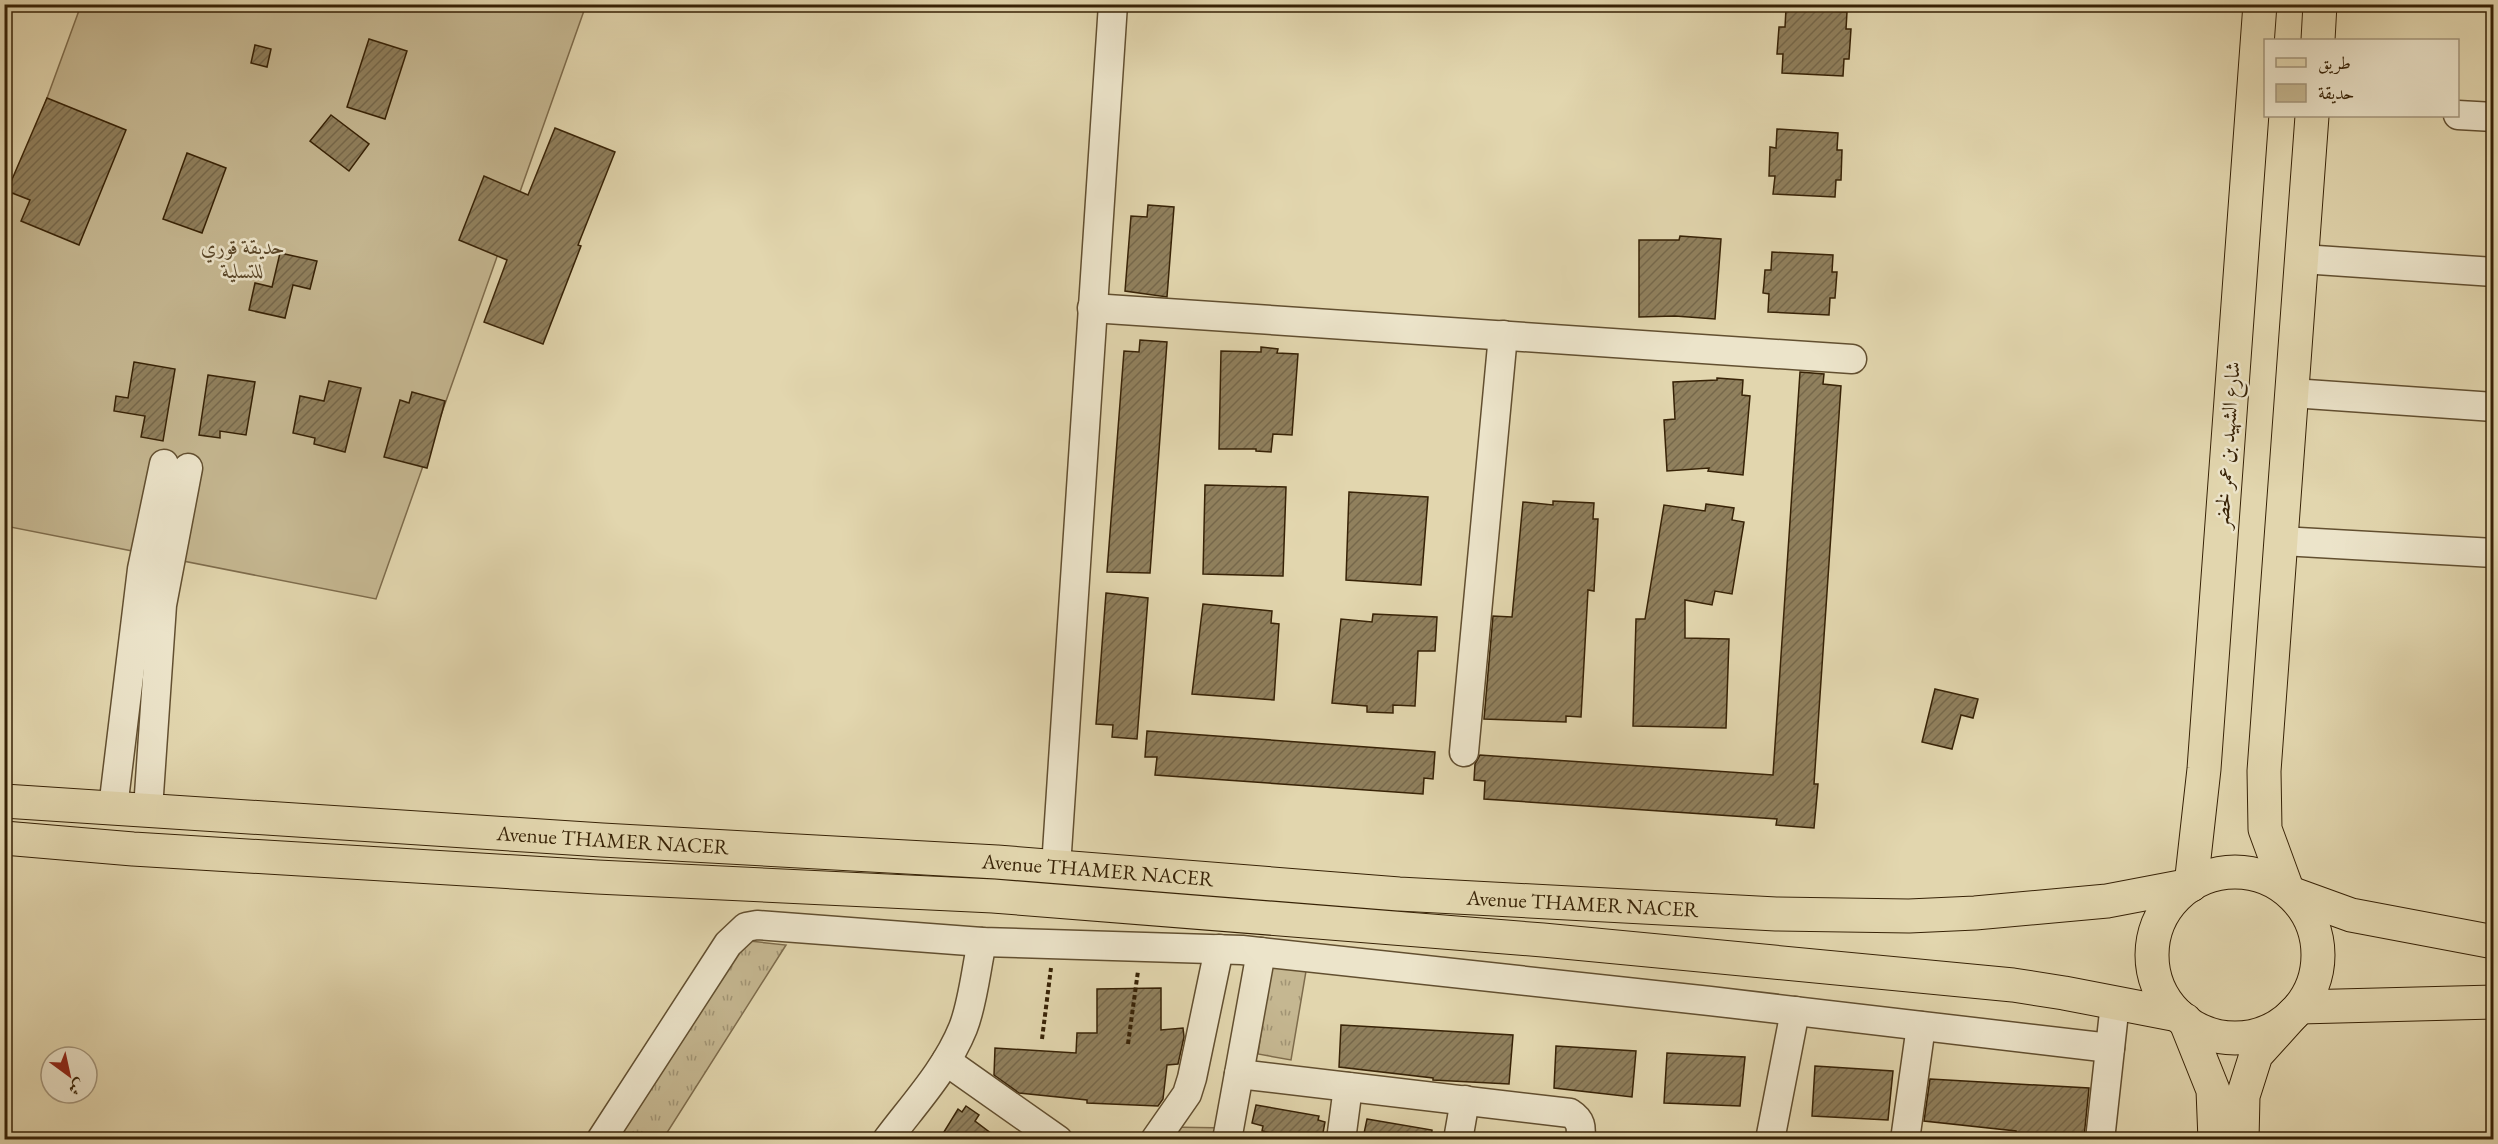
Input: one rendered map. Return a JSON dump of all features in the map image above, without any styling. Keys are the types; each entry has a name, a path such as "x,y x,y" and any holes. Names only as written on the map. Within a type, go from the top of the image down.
{"main road":[{"name":"شارع الشهيد بن عمر لخضر","path":"2190,885 2204,769 2260,4"},
{"path":"2318,39 2320,4"},
{"path":"2242,1140 2244,1096 2256,1055 2297,1010 2312,986 2318,961 2317,937 2308,914 2290,892 2265,829 2264,771 2312,117"},
{"name":"Avenue THAMER NACER","path":"4,801 1056,867 1399,894 1842,916 1909,916 2041,908 2107,900 2190,885"},
{"name":"Avenue THAMER NACER","path":"4,838 133,849 585,876 1017,898 1543,940 2013,985 2115,1003 2181,1018"},
{"path":"2215,1140 2213,1090 2181,1018 2163,995 2154,972 2152,947 2159,922 2172,902 2190,885 2216,874 2243,872 2266,877 2290,892 2351,915 2493,942"},
{"path":"2181,1018 2202,1031 2221,1036 2240,1037 2260,1034 2278,1026 2297,1010 2493,1002"}],"street":[{"path":"1056,867 1113,4"},
{"path":"2459,115 2493,117"},
{"path":"2302,259 2493,272"},
{"path":"1092,308 1852,359"},
{"path":"1464,752 1503,336"},
{"path":"2292,393 2493,407"},
{"path":"112,808 142,569 176,466 162,605 148,809"},
{"path":"2281,542 2493,553"},
{"path":"600,1140 728,944 746,927 774,925 982,942 1261,952 2110,1048"},
{"path":"887,1140 946,1061 964,1026 982,942"},
{"path":"1155,1140 1181,1103 1192,1078 1219,949"},
{"path":"1227,1140 1261,952"},
{"path":"2100,1140 2115,1003"},
{"path":"1770,1140 1795,1011"},
{"path":"1905,1140 1921,1026"},
{"path":"946,1061 1058,1140"},
{"path":"1239,1074 1570,1113 1580,1122 1580,1140"},
{"path":"1341,1140 1348,1087"},
{"path":"1458,1140 1465,1100"}],"path":[{"path":"1042,1039 1054,944"},
{"path":"1128,1044 1141,947"}],"green space":[{"name":"حديقة قوري للتسلية","path":"81,5 586,5 376,599 5,526 4,216"},
{"path":"740,940 786,945 663,1139 610,1140"},
{"path":"1271,964 1306,971 1291,1060 1258,1054"},
{"path":"1167,1127 1229,1128 1226,1139 1159,1140"}],"building":[{"path":"1786,9 1847,12 1846,29 1851,29 1849,59 1844,59 1843,76 1782,73 1783,54 1777,54 1779,27 1785,27"},
{"path":"369,39 407,51 385,119 347,107"},
{"path":"255,45 271,49 267,67 251,63"},
{"path":"47,98 126,130 79,245 21,221 30,200 7,191"},
{"path":"331,115 369,144 349,171 310,141"},
{"path":"555,128 615,152 578,245 581,246 543,344 484,322 507,260 459,240 484,176 528,195"},
{"path":"1777,129 1838,133 1837,150 1842,150 1841,180 1836,180 1835,197 1773,194 1775,176 1769,176 1770,147 1776,148"},
{"path":"187,153 226,168 202,233 163,219"},
{"path":"1148,205 1174,207 1167,297 1125,291 1131,216 1147,217"},
{"path":"1680,236 1721,239 1715,319 1675,316 1639,317 1639,240 1679,240"},
{"path":"1772,252 1833,255 1832,272 1837,272 1835,298 1830,298 1829,315 1768,312 1769,294 1763,293 1765,270 1771,270"},
{"path":"280,253 317,261 310,289 293,285 285,318 249,310 255,283 272,287"},
{"path":"1140,340 1167,342 1150,573 1107,572 1124,351 1139,352"},
{"path":"1261,347 1278,349 1277,353 1298,354 1292,435 1273,434 1271,452 1256,451 1256,449 1219,449 1221,351 1261,352"},
{"path":"134,362 175,369 163,441 141,437 145,416 114,411 116,396 128,398"},
{"path":"1800,372 1824,374 1823,384 1841,386 1814,784 1818,784 1814,828 1776,825 1777,819 1484,799 1485,781 1474,780 1475,764 1480,755 1773,775"},
{"path":"208,375 255,382 246,435 220,431 220,438 199,435"},
{"path":"1717,378 1743,380 1742,395 1750,396 1743,475 1708,471 1709,468 1667,471 1664,420 1675,419 1673,382 1717,380"},
{"path":"329,381 361,388 345,452 314,444 315,438 293,433 300,396 324,401"},
{"path":"412,392 445,401 427,468 384,457 400,400 409,403"},
{"path":"1205,485 1286,487 1283,576 1203,574"},
{"path":"1349,492 1428,497 1421,585 1346,580"},
{"path":"1553,501 1594,503 1593,519 1598,519 1594,591 1588,590 1581,717 1566,716 1566,722 1484,719 1493,616 1512,617 1523,502 1553,505"},
{"path":"1706,504 1734,508 1732,520 1744,522 1732,594 1715,591 1712,605 1685,600 1685,638 1729,639 1726,728 1633,726 1636,619 1645,619 1664,505 1705,511"},
{"path":"1106,593 1148,598 1137,739 1112,737 1113,725 1096,724"},
{"path":"1203,604 1272,611 1271,623 1279,624 1274,700 1192,694"},
{"path":"1373,614 1437,617 1435,651 1418,651 1415,706 1393,705 1393,713 1367,712 1367,706 1332,703 1341,619 1372,622"},
{"path":"1935,689 1978,699 1973,718 1961,715 1952,749 1922,742"},
{"path":"1147,731 1435,752 1433,779 1424,778 1423,794 1155,775 1157,757 1145,757"},
{"path":"1161,988 1161,1030 1183,1028 1184,1037 1178,1064 1167,1065 1163,1099 1158,1106 1087,1103 1087,1100 1019,1093 994,1075 995,1048 1076,1053 1077,1033 1097,1033 1097,989"},
{"path":"1341,1025 1513,1035 1509,1084 1433,1080 1433,1078 1339,1067"},
{"path":"1556,1046 1636,1051 1632,1097 1554,1088"},
{"path":"1667,1053 1745,1057 1740,1106 1664,1103"},
{"path":"1815,1066 1893,1071 1888,1120 1812,1116"},
{"path":"1930,1079 2089,1088 2084,1137 2016,1134 2016,1131 1924,1121"},
{"path":"1256,1105 1319,1116 1318,1120 1325,1122 1322,1138 1311,1136 1311,1140 1308,1140 1262,1131 1263,1126 1252,1123"},
{"path":"966,1106 979,1115 975,1121 1000,1140 939,1140 958,1109 962,1112"},
{"path":"1367,1119 1432,1130 1431,1140 1363,1138"}]}
